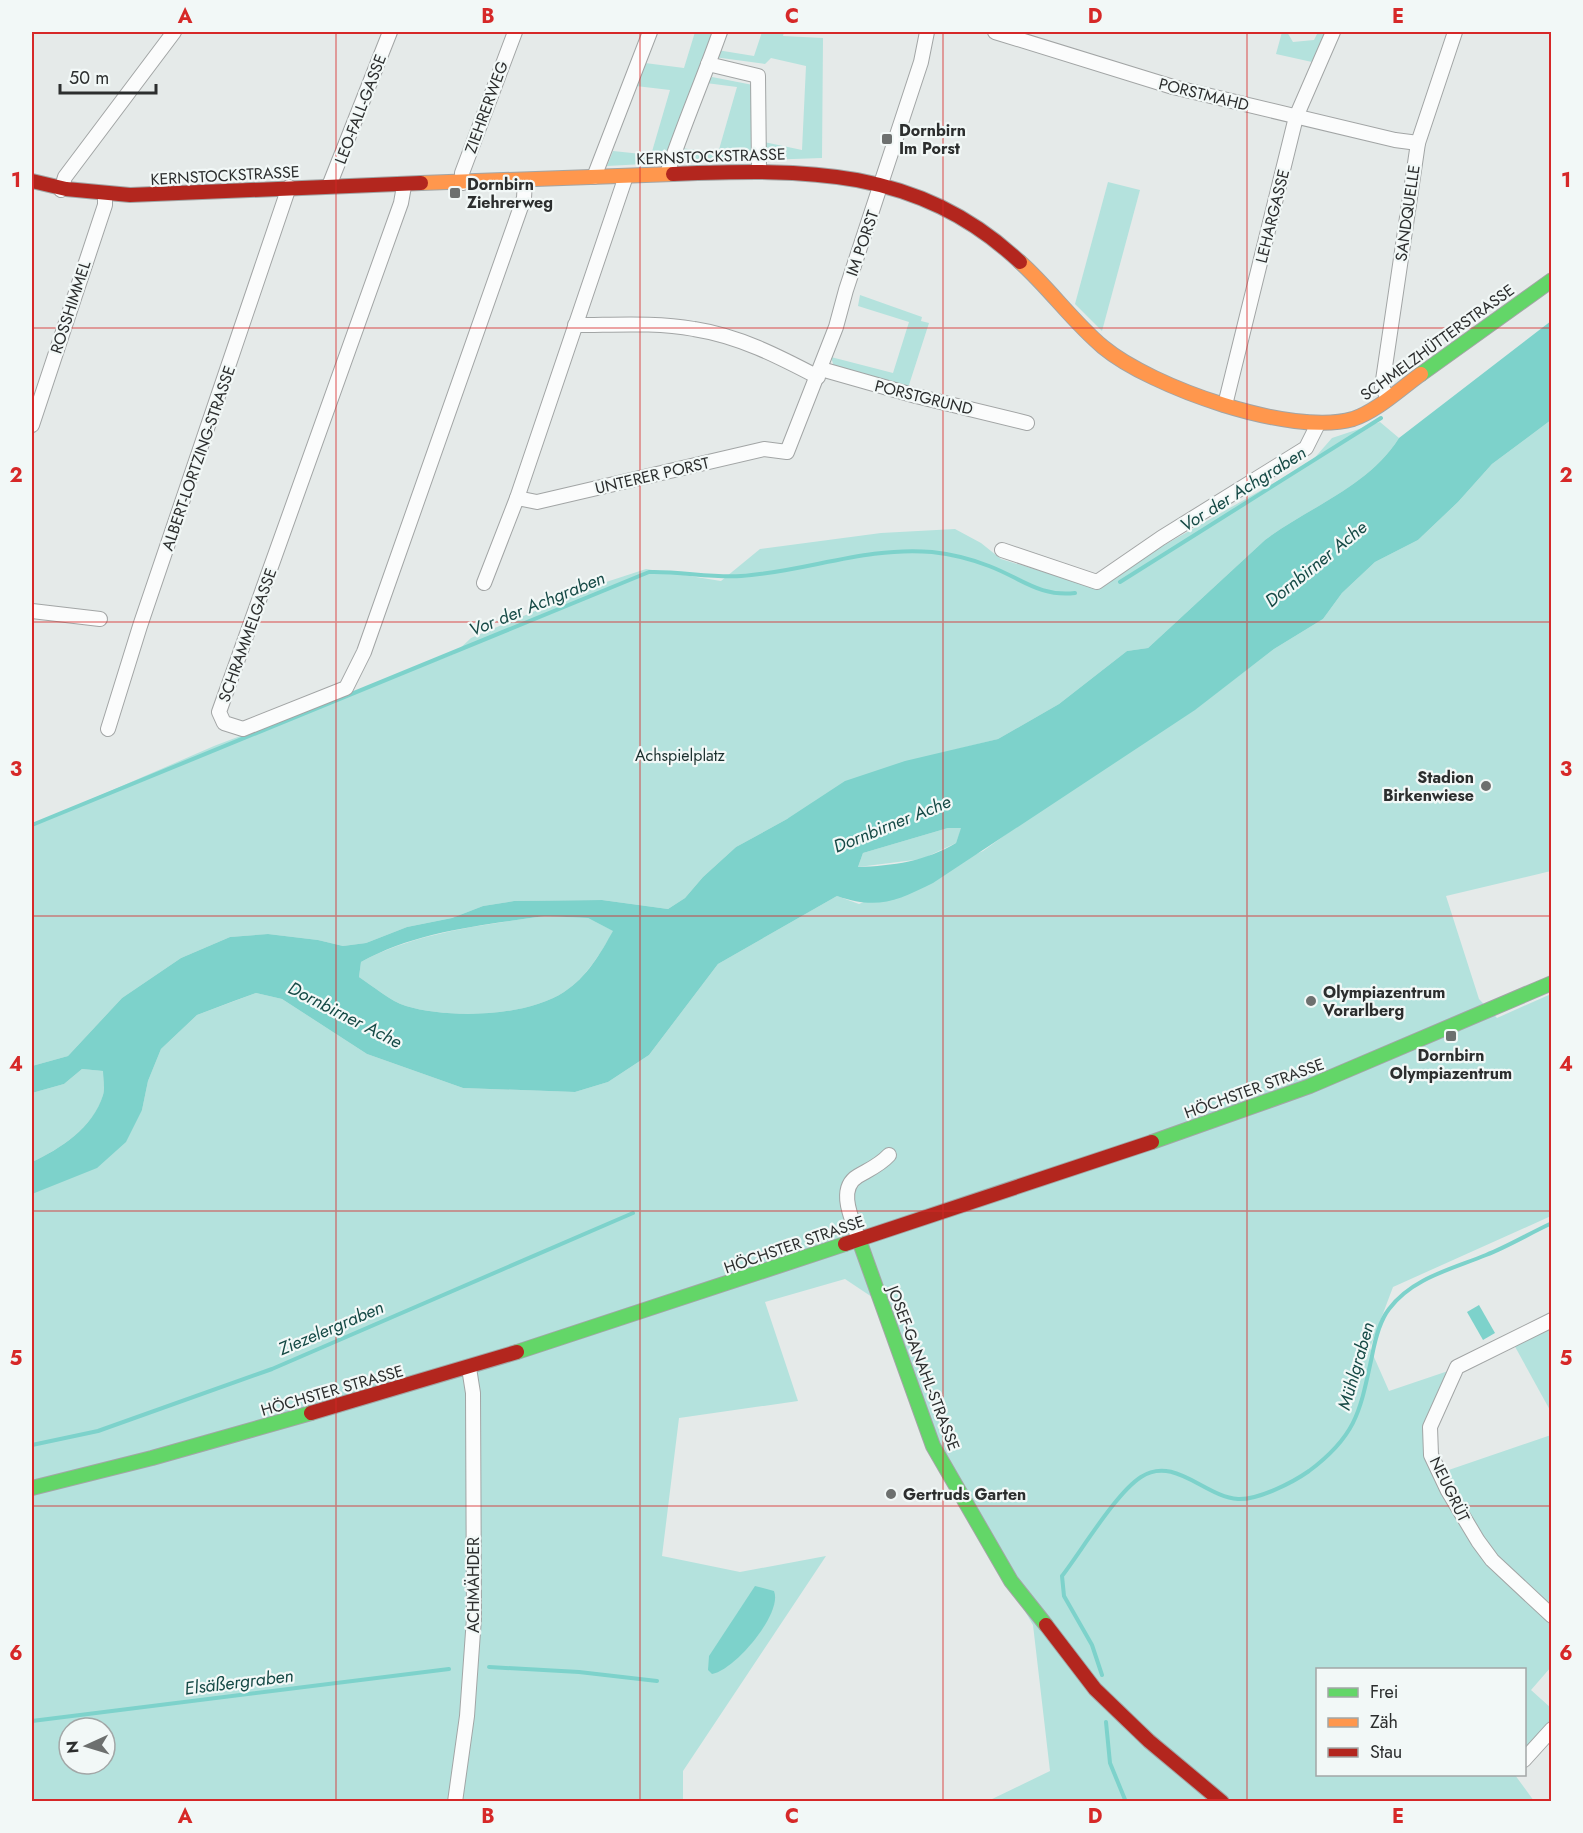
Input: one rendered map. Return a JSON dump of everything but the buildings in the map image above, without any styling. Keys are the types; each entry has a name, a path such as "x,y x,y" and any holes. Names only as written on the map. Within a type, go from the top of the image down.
{"street":[{"path":"61,190 65,177 174,32"},
{"name":"LEO-FALL-GASSE","path":"329,186 390,32"},
{"name":"ZIEHRERWEG","path":"463,183 462,173 514,32"},
{"path":"594,177 650,32"},
{"path":"667,174 682,127 691,112 720,32"},
{"name":"IM PORST","path":"787,452 819,373 883,182 921,62 927,32"},
{"name":"PORSTMAHD","path":"995,32 1173,87 1395,140 1418,143"},
{"name":"LEHARGASSE","path":"1226,405 1296,117 1333,32"},
{"name":"SANDQUELLE","path":"1388,398 1382,387 1418,143 1455,32"},
{"path":"708,64 758,76 759,171"},
{"name":"KERNSTOCKSTRASSE","path":"32,181 61,190 105,196 152,196 290,187 404,186 759,171 822,172 883,182 952,212 995,240 1035,276 1088,333 1110,352 1160,381 1226,405 1318,424"},
{"path":"484,583 517,498 626,176"},
{"name":"SCHRAMMELGASSE","path":"404,186 401,203 219,712 224,723 243,729 346,688 364,651 485,314 524,198 525,180"},
{"name":"ALBERT-LORTZING-STRASSE","path":"108,729 140,626 290,187"},
{"name":"ROSSHIMMEL","path":"32,419 105,205 105,196"},
{"name":"SCHMELZHÜTTERSTRASSE","path":"1318,424 1355,419 1388,398 1551,280"},
{"path":"575,325 666,326 714,333 819,373"},
{"name":"PORSTGRUND","path":"819,373 1027,423"},
{"path":"1002,550 1097,582 1161,538 1306,448 1318,424"},
{"name":"UNTERER PORST","path":"517,498 537,502 764,449 787,452"},
{"path":"32,611 100,620"},
{"name":"HÖCHSTER STRASSE","path":"32,1488 152,1458 469,1368 859,1240 1236,1114 1310,1086 1551,983"},
{"path":"859,1240 848,1200 848,1187 854,1178 882,1164 889,1155"},
{"name":"JOSEF-GANAHL-STRASSE","path":"859,1240 933,1446 967,1509 1011,1581 1095,1689 1149,1741 1222,1802"},
{"name":"NEUGRÜT","path":"1551,1320 1457,1367 1430,1427 1431,1455 1462,1516 1492,1560 1551,1616"},
{"name":"ACHMÄHDER","path":"455,1802 467,1716 474,1618 473,1393 469,1368"},
{"path":"1526,1758 1551,1729"}],"green space":[{"path":"695,32 713,32 663,163 607,166 613,151 651,155 670,90 636,86 645,63 684,68"},
{"path":"762,32 784,32 783,36 823,38 822,158 764,160 764,142 802,150 806,66 771,58 765,64 714,57 717,50 754,56"},
{"path":"1282,32 1287,32 1293,42 1314,40 1318,32 1325,32 1312,62 1276,54"},
{"path":"712,77 753,85 753,160 678,163 681,148 718,153 737,87 706,83"},
{"path":"1108,182 1140,190 1102,331 1075,304"},
{"path":"860,295 922,317 921,321 929,323 908,388 834,367 831,357 893,373 909,322 858,306"},
{"path":"1551,420 1551,871 1446,896 1479,999 1497,1018 1551,994 1551,1216 1393,1287 1370,1348 1389,1391 1454,1369 1429,1427 1437,1474 1551,1435 1551,1667 1531,1690 1551,1708 1551,1727 1526,1757 1526,1668 1316,1668 1316,1776 1516,1776 1534,1801 988,1801 1050,1771 1033,1625 949,1482 872,1297 845,1279 765,1302 798,1401 679,1418 662,1556 740,1572 826,1556 683,1771 683,1801 32,1802 32,1194 142,1110 148,1081 161,1049 197,1015 256,993 282,999 367,1054 463,1088 575,1092 608,1082 649,1055 718,964 837,896 859,904 983,851 1037,812 1194,710 1274,649 1323,619 1342,593 1375,562 1418,540 1458,502 1492,464"},
{"name":"Achspielplatz","path":"1380,422 1399,438 1371,470 1337,495 1265,540 1148,648 1127,651 1059,704 998,739 954,750 787,819 736,847 703,877 685,898 668,909 602,900 514,901 483,906 452,918 407,927 366,943 343,946 318,940 268,934 230,937 181,958 122,998 68,1056 32,1066 32,825 214,746 454,654 471,638 597,585 646,569 721,581 760,549 881,533 955,529 981,543 1001,559 1100,589 1152,552 1311,462 1332,438"},
{"path":"962,827 956,843 922,859 858,867 863,853 948,828"},
{"path":"545,916 588,918 614,931 580,979 564,992 529,1007 465,1014 424,1010 394,1001 359,977 361,962 405,943 451,931"},
{"path":"82,1069 103,1071 104,1092 99,1107 75,1136 54,1151 32,1162 32,1093 64,1084"},
{"path":"1551,1325 1551,1412 1513,1343"}],"water":[{"name":"Dornbirner Ache","path":"1551,321 1551,420 1492,464 1458,502 1418,540 1375,562 1342,593 1323,619 1274,649 1195,710 933,883 897,899 875,903 837,896 718,964 649,1055 608,1082 575,1092 463,1088 367,1054 282,999 256,993 197,1015 161,1049 148,1081 142,1110 126,1142 97,1168 32,1194 32,1162 54,1151 84,1127 98,1107 104,1086 103,1071 82,1069 64,1084 32,1093 32,1066 68,1056 122,998 181,958 230,937 268,934 318,940 343,946 366,943 407,927 452,918 483,906 514,901 602,900 668,909 685,898 703,877 736,847 787,819 845,781 905,761 998,739 1059,704 1127,651 1148,648 1265,540 1354,483 1386,455 1399,438","holes":["948,828 961,828 956,843 945,849 909,861 858,867 863,853","545,916 588,918 613,931 580,979 564,992 529,1007 465,1014 424,1010 394,1001 359,977 361,962 404,943 450,931"]},
{"path":"1479,1305 1495,1333 1483,1340 1467,1312"},
{"path":"755,1586 774,1591 775,1601 771,1613 744,1652 722,1670 712,1674 708,1670 709,1656"}],"waterway":[{"name":"Vor der Achgraben","path":"1120,582 1381,418"},
{"name":"Vor der Achgraben","path":"32,825 649,572 741,576 765,574 860,556 908,551 932,552 982,563 1040,589 1075,593"},
{"name":"Ziezelergraben","path":"32,1445 98,1431 272,1369 633,1213"},
{"name":"Mühlgraben","path":"1102,1675 1092,1645 1064,1596 1062,1576 1110,1508 1131,1485 1141,1477 1153,1472 1165,1471 1189,1479 1226,1497 1246,1499 1275,1490 1302,1476 1337,1446 1354,1421 1364,1392 1380,1325 1398,1298 1433,1276 1495,1251 1552,1223"},
{"name":"Elsäßergraben","path":"489,1667 579,1672 657,1681"},
{"name":"Elsäßergraben","path":"32,1721 449,1669"},
{"name":"Mühlgraben","path":"1106,1722 1110,1763 1126,1802"}],"traffic: fast":[{"path":"1421,374 1552,280"},
{"path":"1152,1142 1310,1086 1552,983"},
{"path":"859,1240 933,1446 1011,1581 1046,1625"},
{"path":"517,1352 845,1244"},
{"path":"32,1488 152,1458 311,1413"}],"traffic: slow":[{"path":"421,183 673,174"},
{"path":"1020,262 1103,347 1154,378 1223,405 1295,421 1327,423 1353,419 1380,405 1421,374"}],"traffic: jam":[{"path":"673,174 768,172 814,174 857,180 900,191 941,207 981,230 1020,262"},
{"path":"32,181 66,189 130,195 421,183"},
{"path":"845,1244 1152,1142"},
{"path":"311,1413 517,1352"},
{"path":"1046,1625 1095,1689 1149,1741 1222,1802"}],"place":[{"name":"Dornbirn Im Porst","path":"887,139"},
{"name":"Dornbirn Ziehrerweg","path":"455,193"},
{"name":"Stadion Birkenwiese","path":"1486,786"},
{"name":"Olympiazentrum Vorarlberg","path":"1311,1001"},
{"name":"Dornbirn Olympiazentrum","path":"1451,1036"},
{"name":"Gertruds Garten","path":"891,1494"}]}
